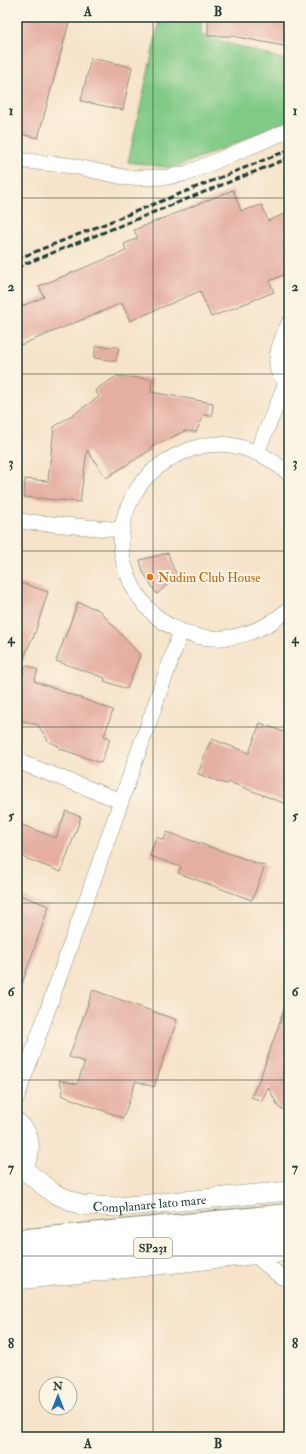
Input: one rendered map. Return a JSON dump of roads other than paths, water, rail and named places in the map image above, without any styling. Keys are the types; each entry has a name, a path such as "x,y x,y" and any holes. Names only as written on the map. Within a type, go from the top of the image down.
{"highway":[{"name":"SP231","path":"17,1241 289,1215"},
{"name":"SP231","path":"17,1261 289,1234"}],"street":[{"path":"17,160 72,166 128,178 168,177 188,173 289,130"},
{"path":"258,452 288,380 280,374 277,361 280,344 289,323"},
{"path":"289,474 270,459 258,452 238,446 218,444 198,446 179,453 162,463 147,476 135,492 126,510 122,530 121,548 124,566 136,593 151,612 166,623 181,631 198,637 214,639 242,636 263,628 289,609"},
{"path":"17,521 122,530"},
{"path":"17,1097 181,631"},
{"path":"17,761 121,801"},
{"path":"17,1122 25,1130 29,1139 30,1149 28,1159 20,1170"},
{"name":"Complanare lato mare","path":"20,1170 53,1193 81,1205 117,1207 289,1191"},
{"path":"17,1280 289,1251"},
{"path":"255,1255 280,1276 289,1280"}],"railway":[{"path":"17,259 289,150"},
{"path":"17,267 289,158"}],"place":[{"name":"Nudim Club House","path":"150,577"}]}
